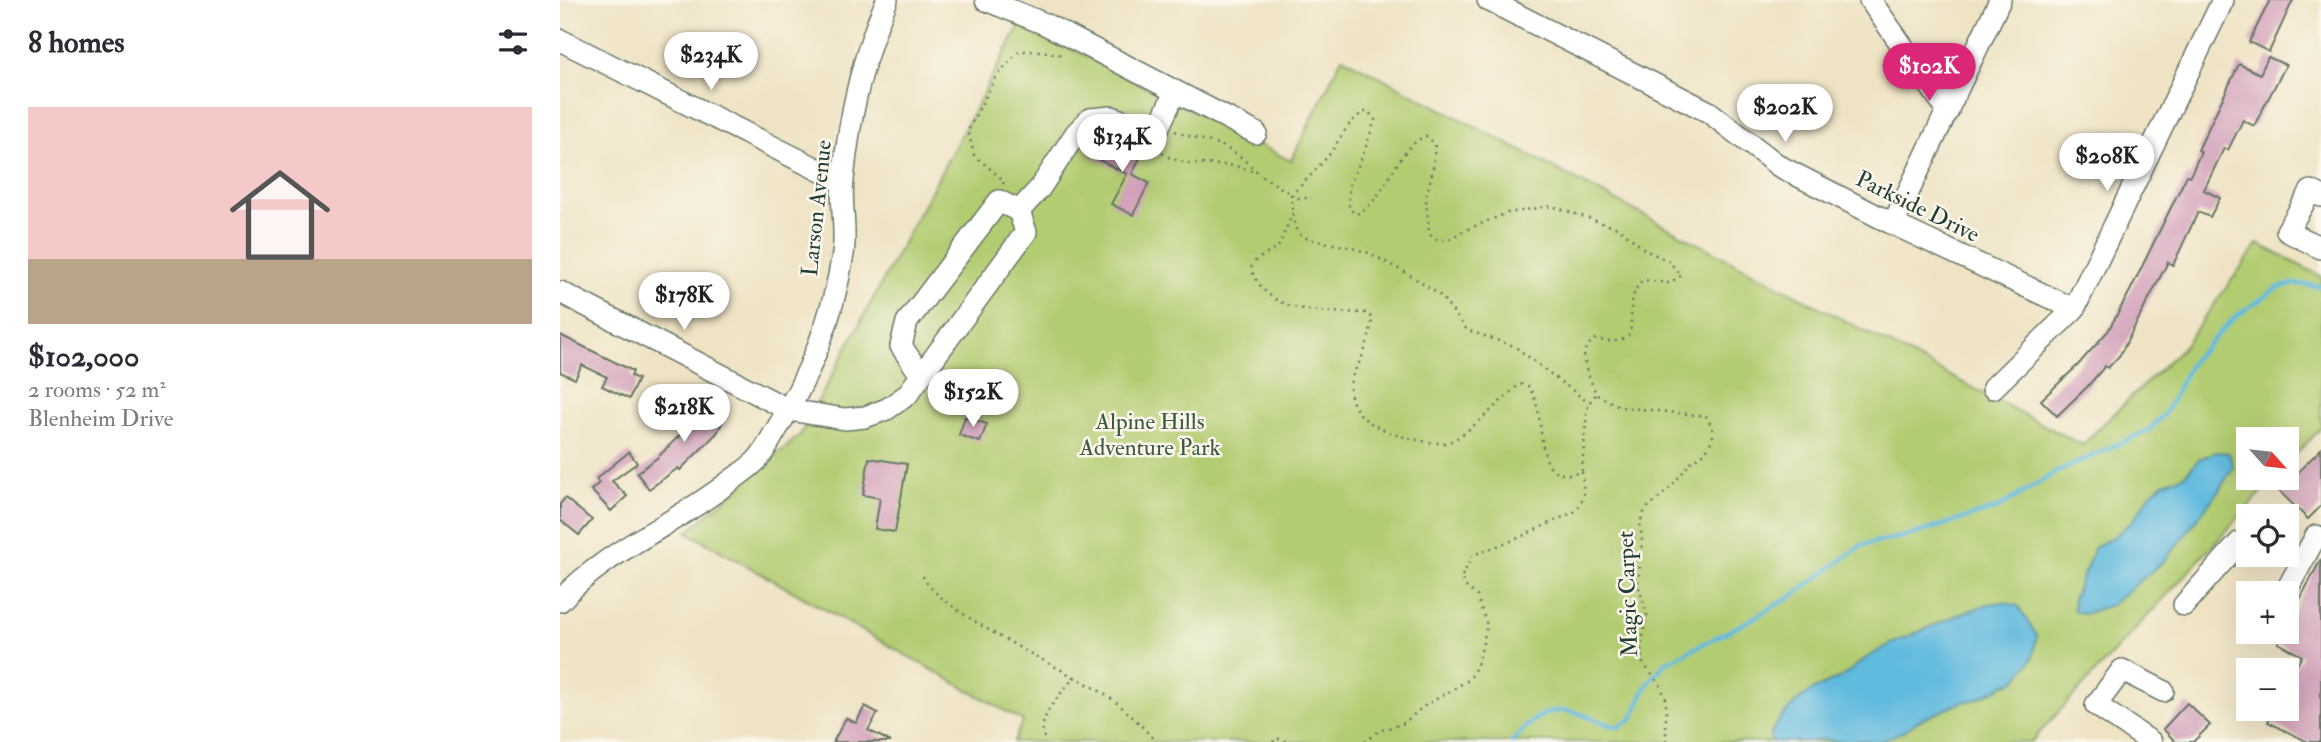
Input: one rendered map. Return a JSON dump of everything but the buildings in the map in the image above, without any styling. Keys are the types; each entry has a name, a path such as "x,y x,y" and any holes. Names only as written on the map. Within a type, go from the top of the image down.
{"street":[{"name":"Larson Avenue","path":"564,588 706,500 757,460 789,410 827,324 843,252 842,182 855,101 871,37 887,0"},
{"path":"986,0 1045,24 1256,133"},
{"name":"Parkside Drive","path":"1488,0 1709,112 1779,166 1893,224 2074,309"},
{"path":"1870,0 1948,111"},
{"path":"1893,224 2000,0"},
{"path":"1993,388 2074,309 2223,0"},
{"path":"560,40 842,182"},
{"path":"1019,211 1040,188 1076,133 1090,119 1112,117 1128,123 1135,136 1148,142 1154,137 1175,92"},
{"path":"2318,186 2287,232 2321,248"},
{"path":"560,292 789,410 845,419 865,417 887,409 907,395 1026,232 1019,211 999,201 907,322 901,346 921,375"},
{"path":"2292,581 2316,536"},
{"path":"2184,605 2236,546"},
{"path":"2151,742 2096,705 2122,670 2163,691"}],"path":[{"path":"1364,742 1379,730 1404,723 1423,707 1470,679 1479,660 1487,625 1477,596 1466,587 1461,578 1466,567 1473,555 1516,539 1576,511 1584,496 1582,470 1589,403 1596,394 1584,353 1596,339 1614,342 1630,334 1630,303 1636,286 1643,280 1669,283 1681,276 1669,261 1645,250 1620,229 1552,206 1507,213 1450,239 1433,238 1429,233 1426,198 1433,169 1435,144 1426,136 1408,148 1381,189 1365,208 1356,214 1349,209 1349,186 1375,120 1368,111 1361,113 1329,155 1291,195 1295,228 1299,234 1308,239 1369,253 1410,275 1441,296 1467,330 1514,346 1589,403"},
{"path":"1148,142 1167,156 1184,163 1245,167 1297,198 1312,198"},
{"path":"1293,213 1278,247 1256,260 1251,268 1254,277 1263,289 1294,309 1338,314 1367,313 1372,318 1368,340 1350,380 1352,402 1364,418 1389,433 1434,443 1450,441 1485,416 1520,384 1528,386 1539,417 1545,454 1552,467 1562,474 1576,474 1582,470"},
{"name":"Magic Carpet","path":"1596,394 1621,407 1706,416 1712,426 1713,438 1705,453 1691,462 1669,489 1645,510 1640,522 1642,541 1638,584 1647,615 1641,648 1642,662 1660,685 1665,699 1666,742"},
{"path":"922,576 925,583 942,599 973,620 1121,705 1156,742"},
{"path":"1046,742 1042,734 1042,723 1073,677"},
{"path":"1273,742 1276,738 1289,742"}],"green space":[{"name":"Alpine Hills Adventure Park","path":"1021,23 1291,161 1342,57 2082,445 2183,347 2258,244 2321,276 2321,428 2300,450 2300,427 2236,427 2236,490 2264,490 2251,504 2236,504 2236,520 2031,742 1013,742 1023,721 687,532 800,435"}],"water":[{"path":"2216,452 2229,453 2233,467 2218,492 2166,559 2111,605 2083,614 2074,611 2073,599 2095,547 2115,536 2134,519 2152,492 2164,483 2185,475 2199,459"},
{"path":"2004,602 2018,606 2037,636 2032,659 2017,679 1977,699 1918,721 1904,731 1879,742 1816,739 1811,742 1773,742 1770,736 1777,722 1795,703 1814,689 1842,677 1866,658 1889,645 1953,617 1988,604"}],"waterway":[{"path":"1512,742 1527,726 1551,712 1571,712 1619,727 1632,719 1647,685 1665,663 1792,596 1862,545 1911,535 1998,508 2053,474 2149,430 2165,413 2192,361 2235,317 2277,288 2294,284 2321,286"}]}
